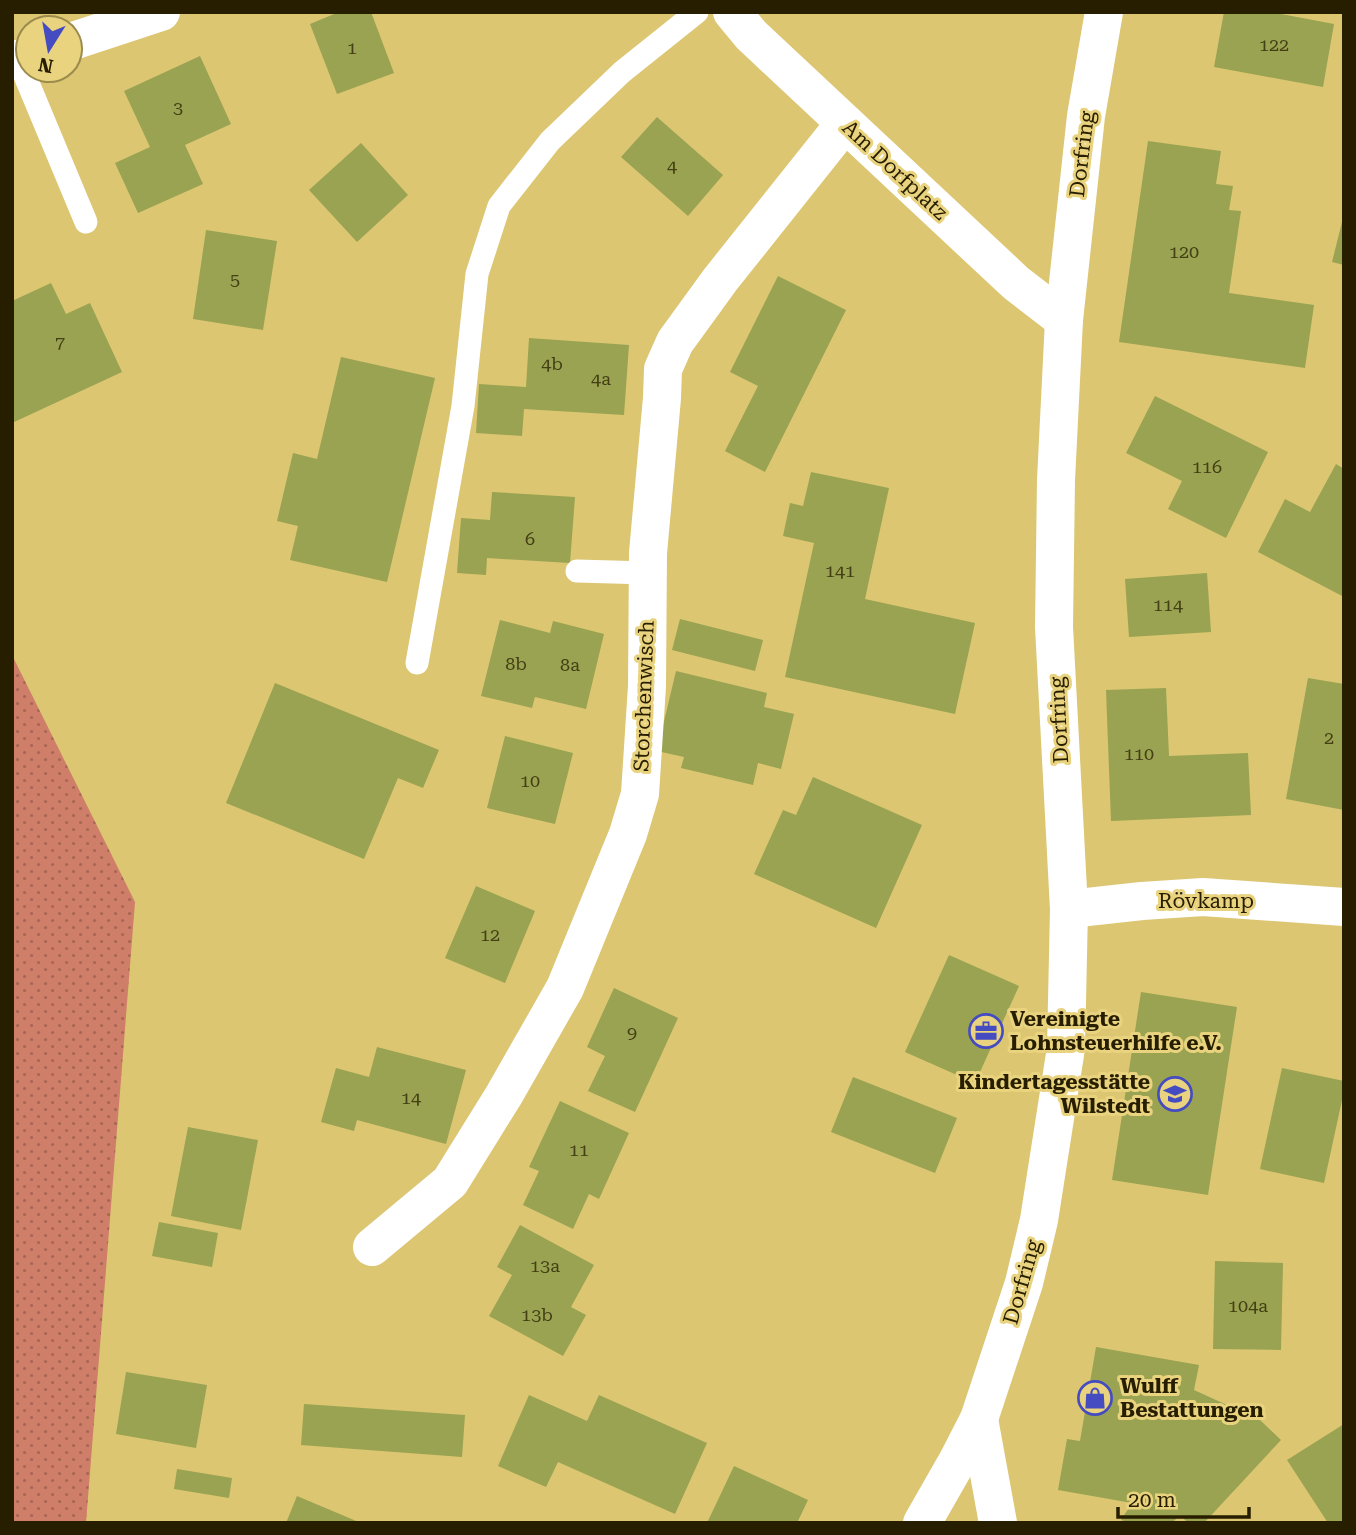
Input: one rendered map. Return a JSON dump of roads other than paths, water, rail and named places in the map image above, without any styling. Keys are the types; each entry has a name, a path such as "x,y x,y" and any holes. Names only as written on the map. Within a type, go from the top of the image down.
{"street":[{"name":"Am Dorfplatz","path":"732,12 751,35 1016,283 1064,320"},
{"name":"Dorfring","path":"922,1523 979,1419 1024,1283 1039,1220 1066,1048 1069,909 1054,627 1056,480 1064,320 1086,116 1104,12"},
{"path":"84,35 112,20 154,13"},
{"name":"Storchenwisch","path":"372,1247 450,1182 565,988 628,834 640,794 647,685 648,553 663,369 675,342 720,280 845,123"},
{"name":"Rövkamp","path":"1069,909 1203,897 1344,907"},
{"name":"Dorfring","path":"979,1419 998,1523"}],"lane":[{"path":"417,663 463,406 477,274 499,205 550,141 622,72 697,12"},
{"path":"30,84 86,222"},
{"path":"577,571 648,572"}],"place":[{"name":"Vereinigte Lohnsteuerhilfe e.V.","path":"986,1031"},
{"name":"Kindertagesstätte Wilstedt","path":"1175,1094"},
{"name":"Wulff Bestattungen","path":"1095,1398"}]}
